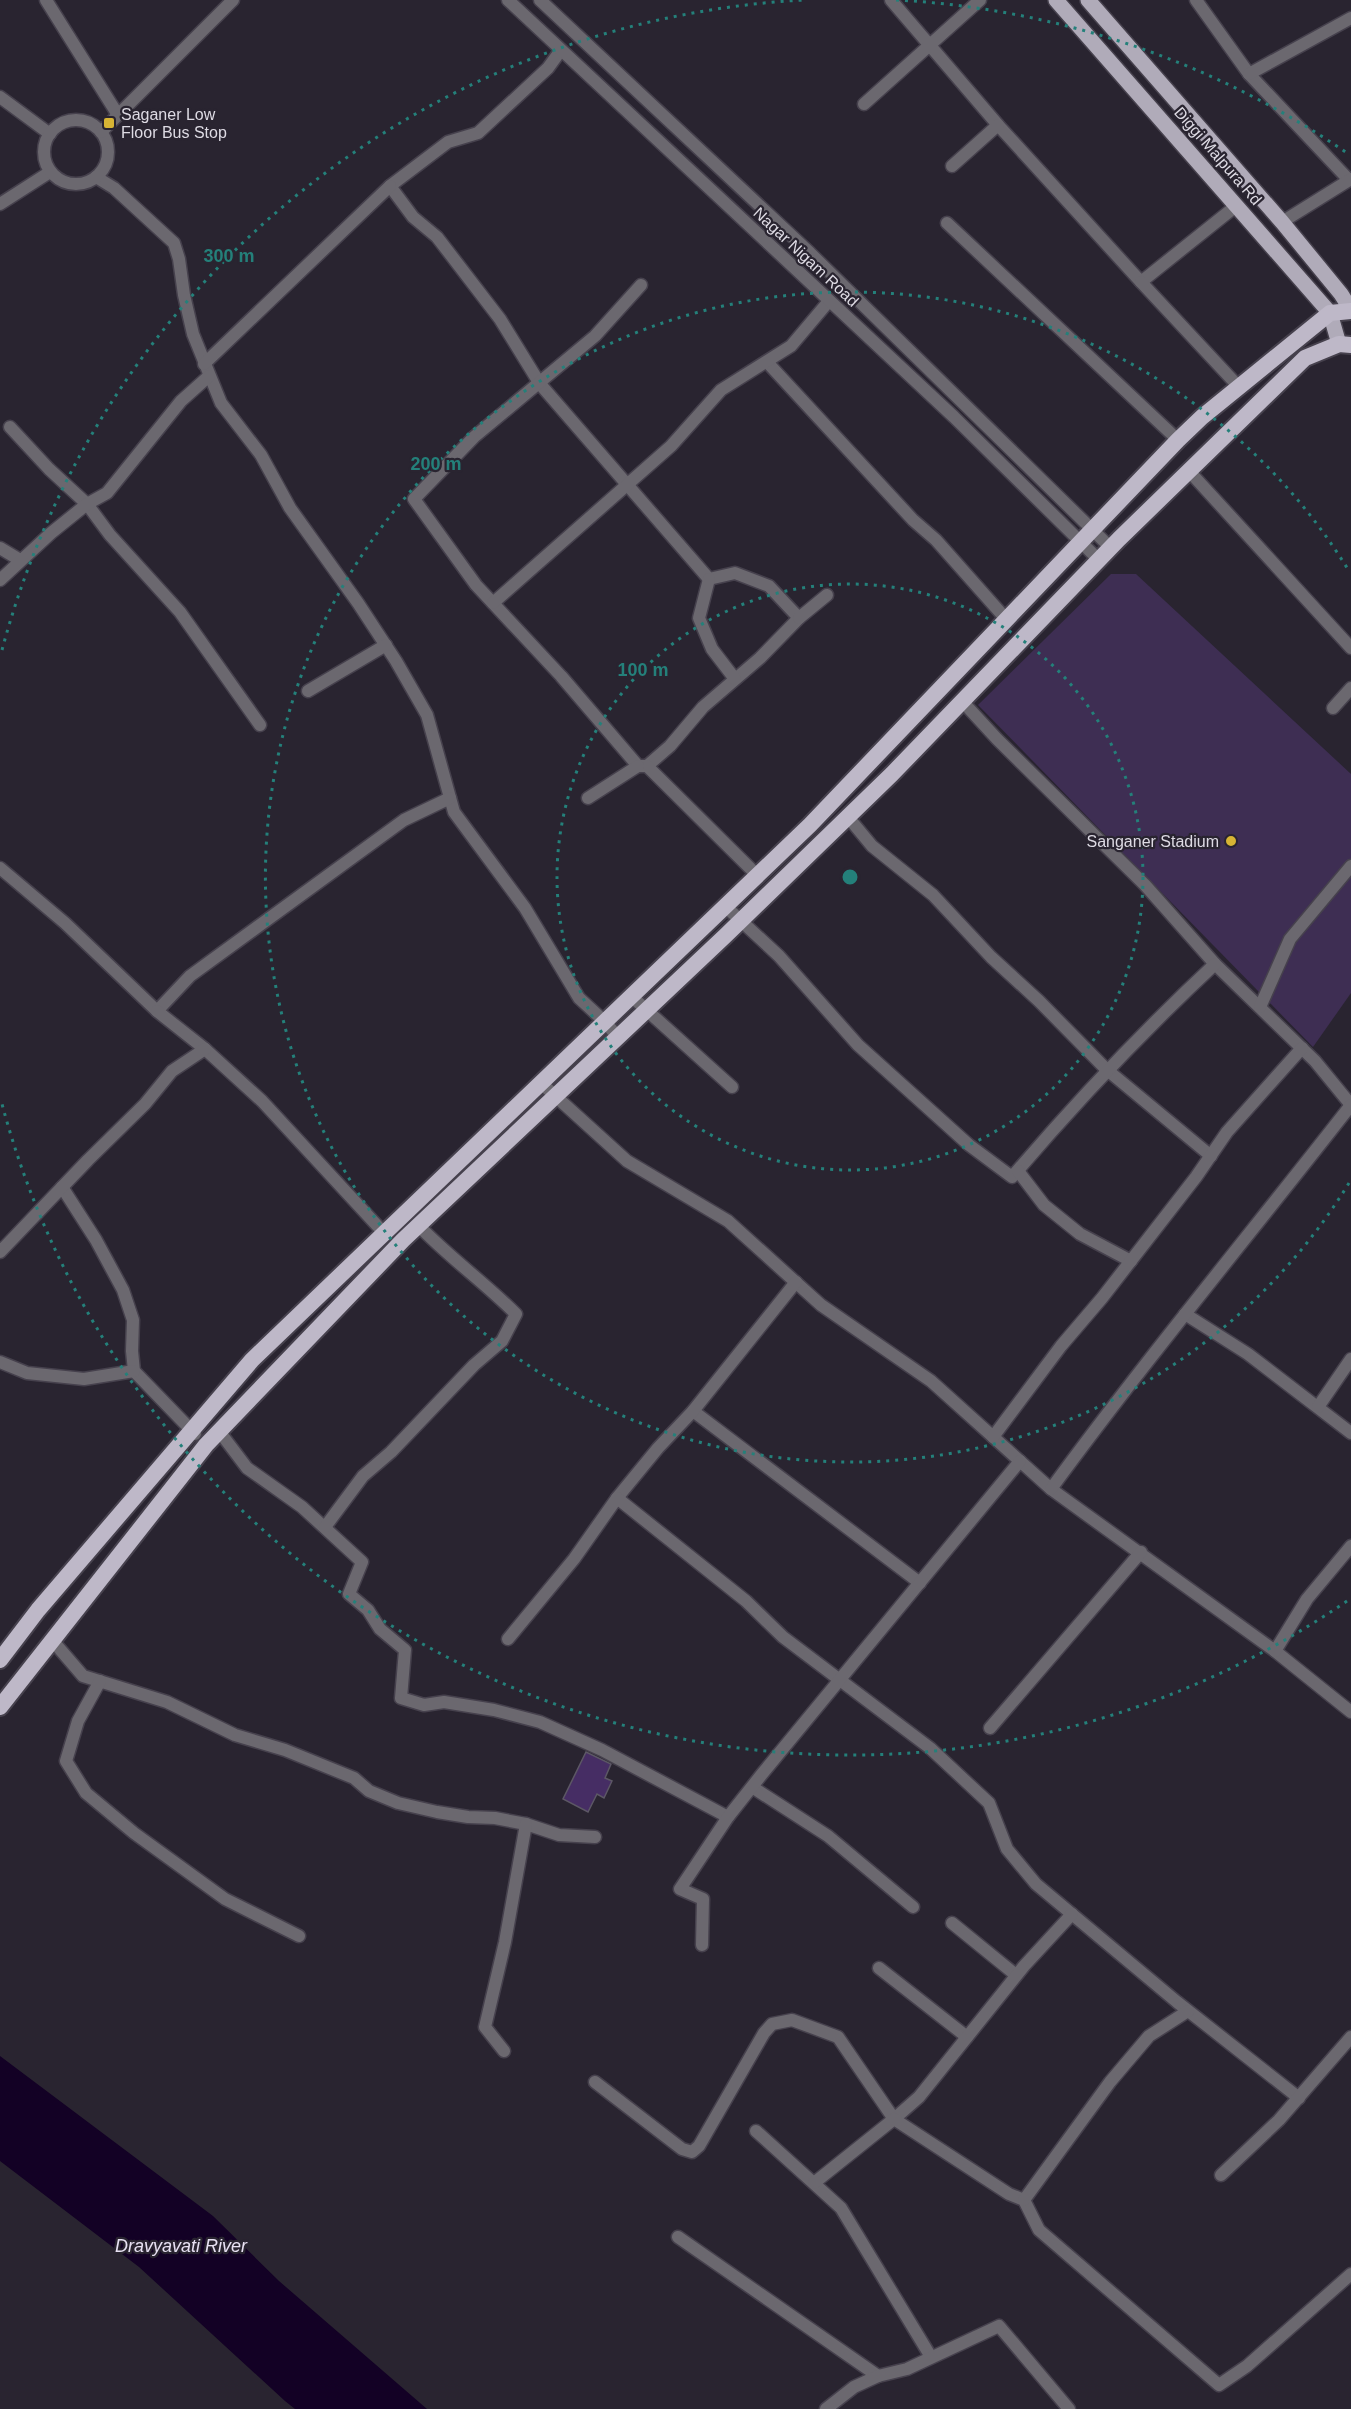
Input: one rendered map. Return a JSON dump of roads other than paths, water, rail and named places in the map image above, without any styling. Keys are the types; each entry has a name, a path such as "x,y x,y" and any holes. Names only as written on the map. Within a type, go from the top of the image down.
{"highway":[{"path":"1,1657 38,1610 193,1433 252,1360 810,825 1178,440 1329,313 1351,310"},
{"path":"0,1707 206,1445 419,1226 848,817 1099,560 1305,358 1345,345"}],"main road":[{"name":"Diggi Malpura Rd","path":"1056,0 1329,313 1345,345"},
{"name":"Diggi Malpura Rd","path":"1088,0 1282,222 1351,310"}],"street":[{"path":"46,0 118,114"},
{"path":"101,132 233,0"},
{"name":"Nagar Nigam Road","path":"508,0 829,301 1087,534"},
{"name":"Nagar Nigam Road","path":"540,0 810,253 1087,534"},
{"path":"891,0 998,125 1239,387"},
{"path":"864,104 932,46 980,0"},
{"path":"1196,0 1249,74 1350,180 1282,222"},
{"path":"1249,74 1349,23"},
{"path":"204,364 390,186 448,142 478,133 548,68 561,50"},
{"path":"0,97 50,134"},
{"path":"79,120 91,123 101,132 106,143 108,155 104,167 96,177 84,183 72,184 60,180 50,172 45,161 43,148 50,134 56,127 67,121 79,120"},
{"path":"952,166 998,125"},
{"path":"0,204 50,172"},
{"path":"96,177 114,188 174,243 193,334 221,404 261,454 290,508 386,645 426,715 454,812 525,908 579,998 618,1037"},
{"path":"390,186 413,217 437,237 486,301 540,384 709,579"},
{"path":"1141,282 1236,206"},
{"path":"947,223 1178,440"},
{"path":"641,285 595,336 474,438 414,499 476,585 643,766 758,876"},
{"path":"493,603 671,446 721,390 791,346 829,301"},
{"path":"768,362 913,520 941,546 1006,619"},
{"path":"0,580 20,560 87,504 107,493 181,401 209,376"},
{"path":"10,427 49,469 87,504 116,542 180,612 260,725"},
{"path":"1189,471 1351,648"},
{"path":"1087,534 1111,548"},
{"path":"1087,534 1099,560"},
{"path":"0,548 20,560"},
{"path":"709,579 735,573 769,586 799,618"},
{"path":"709,579 699,618 712,649 735,679"},
{"path":"588,798 643,766 670,746 703,707 827,595"},
{"path":"308,691 386,645"},
{"path":"1333,708 1351,688"},
{"path":"962,701 997,739 1145,885 1215,964 1302,1048 1351,1105 1185,1314 1051,1490"},
{"path":"157,1011 190,976 404,820 450,798"},
{"path":"848,817 872,846 933,895 1106,1070 1210,1156"},
{"path":"1260,1007 1290,939 1351,866"},
{"path":"0,868 103,957 157,1011 205,1049 262,1101 384,1233"},
{"path":"725,906 779,956 858,1045 969,1145 1012,1177 1106,1070 1215,964"},
{"path":"632,996 732,1087"},
{"path":"993,1437 1061,1346 1131,1261 1227,1132 1302,1048"},
{"path":"0,1252 145,1104 172,1071 205,1049"},
{"path":"541,1083 627,1161 728,1221 821,1305 931,1381 1051,1490 1141,1552 1275,1651 1351,1712"},
{"path":"1018,1171 1044,1205 1080,1234 1131,1261"},
{"path":"62,1187 96,1240 123,1290 133,1320 134,1371 193,1433"},
{"path":"325,1527 363,1476 391,1452 474,1365 502,1341 516,1314 419,1226"},
{"path":"508,1639 574,1559 617,1498 658,1448 693,1411 796,1282"},
{"path":"1185,1314 1248,1354 1351,1433"},
{"path":"1318,1407 1351,1359"},
{"path":"0,1362 27,1373 84,1379 134,1371"},
{"path":"693,1411 920,1583"},
{"path":"219,1431 247,1468 302,1506 362,1562 349,1594 368,1610 380,1629 405,1650 401,1698 424,1705 444,1702 494,1710 540,1722 602,1750 728,1817"},
{"path":"702,1946 703,1899 680,1889 728,1817 1020,1461"},
{"path":"617,1498 746,1601 783,1637 930,1748 989,1803 1007,1849 1036,1884 1188,2011 1299,2098"},
{"path":"1275,1651 1307,1599 1351,1546"},
{"path":"990,1728 1141,1552"},
{"path":"52,1640 83,1676 167,1702 235,1736 285,1750 354,1778 369,1791 398,1803 468,1817 495,1818 526,1824 559,1835 595,1838"},
{"path":"100,1681 78,1721 66,1761 86,1793 134,1833 225,1899 299,1936"},
{"path":"752,1787 828,1836 914,1907"},
{"path":"504,2051 484,2027 505,1942 526,1824"},
{"path":"814,2183 894,2120 919,2097 1016,1975 1072,1914"},
{"path":"952,1923 1016,1975"},
{"path":"879,1968 967,2037"},
{"path":"1024,2200 1090,2107 1149,2036 1188,2011"},
{"path":"595,2082 682,2149 692,2152 699,2146 764,2033 772,2024 792,2020 838,2037 894,2120 1009,2194 1024,2200 1040,2230 1219,2385 1247,2366 1351,2274"},
{"path":"1221,2175 1279,2120 1351,2037"},
{"path":"756,2130 841,2208 931,2357"},
{"path":"678,2237 878,2376"},
{"path":"826,2409 854,2387 878,2376 907,2368 999,2326 1069,2409"}],"water":[{"name":"Dravyavati River","path":"0,2056 213,2216 279,2281 427,2409 295,2409 285,2401 139,2267 0,2161"}],"place":[{"name":"Saganer Low Floor Bus Stop","path":"109,123"},
{"name":"Sanganer Stadium","path":"1231,841"}]}
